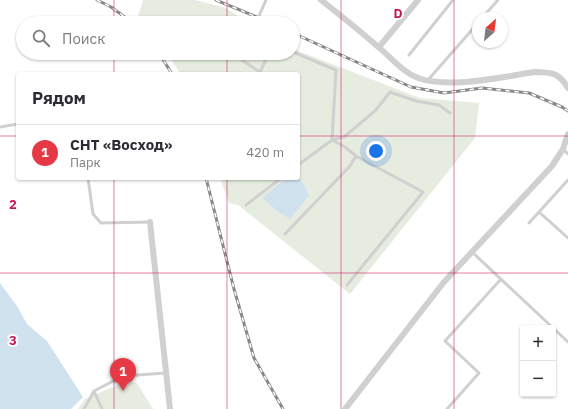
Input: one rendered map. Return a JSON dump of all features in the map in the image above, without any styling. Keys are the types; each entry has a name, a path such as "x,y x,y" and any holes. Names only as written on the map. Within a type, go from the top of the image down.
{"street":[{"path":"321,0 379,47 399,67 412,76 428,80 453,82 546,72 556,74 562,79 568,88"},
{"path":"379,47 418,0"},
{"path":"345,409 444,282 566,152 568,134"},
{"path":"150,222 170,409"}],"lane":[{"path":"259,16 266,0"},
{"path":"409,55 453,0"},
{"path":"487,12 498,0"},
{"path":"428,80 472,30"},
{"path":"300,55 336,70 332,140"},
{"path":"242,60 260,72 266,60"},
{"path":"300,164 332,140 344,137 376,110 390,92 416,101 439,105 450,113"},
{"path":"0,127 16,124"},
{"path":"332,140 345,147 356,156 423,192 347,285"},
{"path":"285,234 350,166 356,156"},
{"path":"88,180 93,214 101,223 150,222"},
{"path":"246,205 278,180"},
{"path":"529,223 568,180"},
{"path":"539,212 568,238"},
{"path":"472,252 568,342"},
{"path":"447,409 479,373 445,341 501,279"},
{"path":"84,409 94,391 123,376 166,373"},
{"path":"94,391 102,409"}],"shaded area":[{"path":"143,0 195,0 226,8 238,16 138,16"},
{"path":"300,52 420,98 479,103 475,138 350,294 238,205 229,203 221,180 300,180 300,72 180,72 171,60 300,60"},
{"path":"136,382 153,409 78,409 85,399 120,384"}],"water":[{"path":"300,179 309,195 290,219 262,198 284,180"},
{"path":"0,283 17,306 27,324 47,341 83,397 71,409 0,409"}],"railway":[{"path":"97,0 111,7 123,16"},
{"path":"216,0 254,16"},
{"path":"300,36 411,87 444,93 482,88 529,93 568,111"},
{"path":"163,60 171,72"},
{"path":"207,180 234,289 254,358 283,409"}],"place":[{"name":"СНТ «Восход»","path":"123,391"}]}
